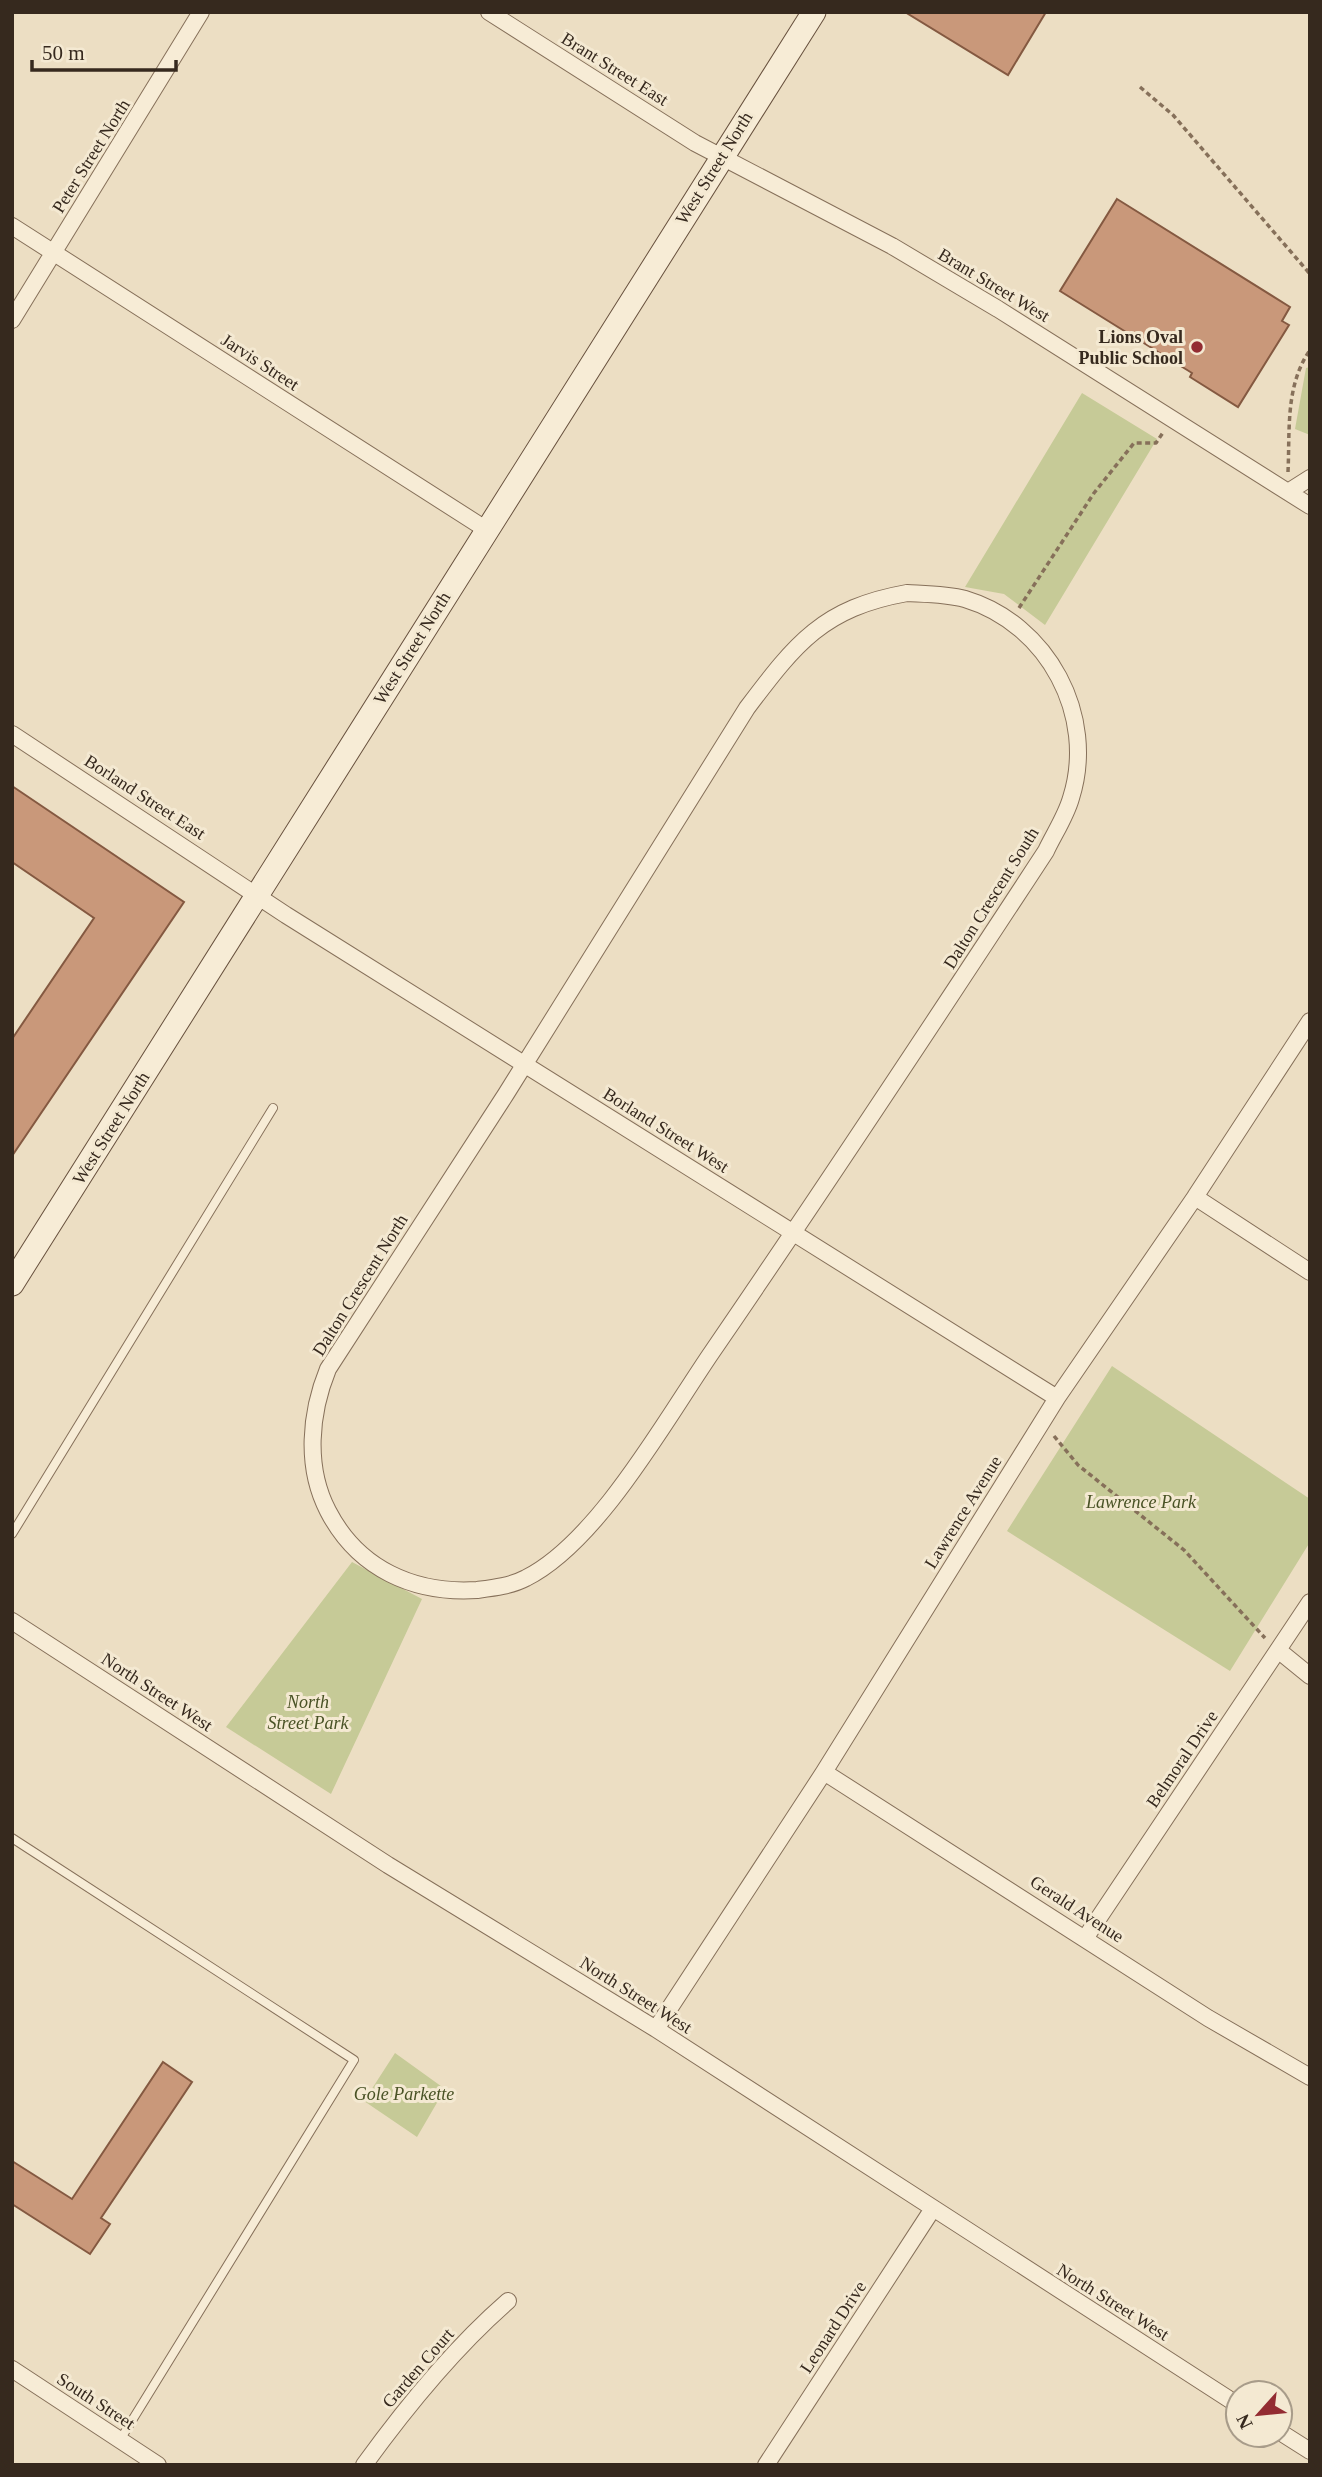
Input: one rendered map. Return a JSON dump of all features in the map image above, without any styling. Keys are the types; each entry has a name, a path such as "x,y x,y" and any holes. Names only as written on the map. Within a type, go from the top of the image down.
{"main road":[{"name":"West Street North","path":"12,1284 814,12"}],"street":[{"name":"Peter Street North","path":"12,320 201,12"},
{"name":"Brant Street East","path":"489,12 721,156"},
{"name":"Brant Street West","path":"721,156 892,246 1310,506"},
{"name":"Jarvis Street","path":"12,226 487,530"},
{"path":"1287,492 1310,478"},
{"name":"Dalton Crescent South","path":"524,1064 728,735 802,642 847,608 907,593 963,599 1010,622 1032,639 1049,659 1066,692 1077,725 1071,798 1046,851 793,1233"},
{"name":"Borland Street East","path":"12,734 257,894"},
{"name":"Borland Street West","path":"257,894 1057,1398"},
{"name":"Lawrence Avenue","path":"656,2029 824,1772 1042,1421 1195,1197 1310,1021"},
{"name":"Dalton Crescent North","path":"524,1064 347,1337 318,1393 313,1453 323,1498 338,1529 358,1552 378,1568 402,1582 432,1589 465,1590 510,1584 526,1578 553,1560 600,1512 621,1486 793,1233"},
{"path":"1195,1197 1310,1272"},
{"name":"Belmoral Drive","path":"1086,1937 1310,1602"},
{"name":"North Street West","path":"12,1621 388,1865 656,2029 932,2210 1224,2396"},
{"path":"1278,1650 1310,1675"},
{"name":"Gerald Avenue","path":"824,1772 1086,1937 1208,2018 1310,2077"},
{"name":"Leonard Drive","path":"766,2465 932,2210"},
{"name":"Garden Court","path":"364,2465 391,2428 474,2333 508,2301"},
{"name":"South Street","path":"12,2369 158,2465"},
{"path":"1294,2441 1310,2451"}],"lane":[{"path":"12,1534 273,1108"},
{"path":"12,1838 354,2060 120,2440"}],"path":[{"path":"1140,87 1173,115 1310,274"},
{"path":"1287,492 1291,396 1295,378 1310,350"},
{"path":"1010,622 1094,493 1134,443 1156,443 1172,419"},
{"path":"1042,1421 1078,1465 1184,1550 1234,1607 1278,1650"}],"green space":[{"path":"1310,367 1310,435 1295,429 1306,368"},
{"path":"1082,393 1157,439 1045,625 1004,594 965,587"},
{"name":"Lawrence Park","path":"1112,1366 1310,1499 1310,1542 1230,1671 1007,1531"},
{"name":"North Street Park","path":"352,1562 422,1599 331,1794 226,1727"},
{"name":"Gole Parkette","path":"395,2053 445,2089 417,2137 364,2101"}],"building":[{"path":"905,12 1046,12 1008,75"},
{"path":"1117,199 1290,307 1282,321 1289,325 1238,407 1190,377 1192,373 1060,291"},
{"path":"12,786 184,902 12,1156 12,1039 94,918 12,862"},
{"path":"163,2062 192,2082 101,2218 110,2224 90,2254 12,2204 12,2161 72,2199"}],"place":[{"name":"Lions Oval Public School","path":"1197,347"}]}
